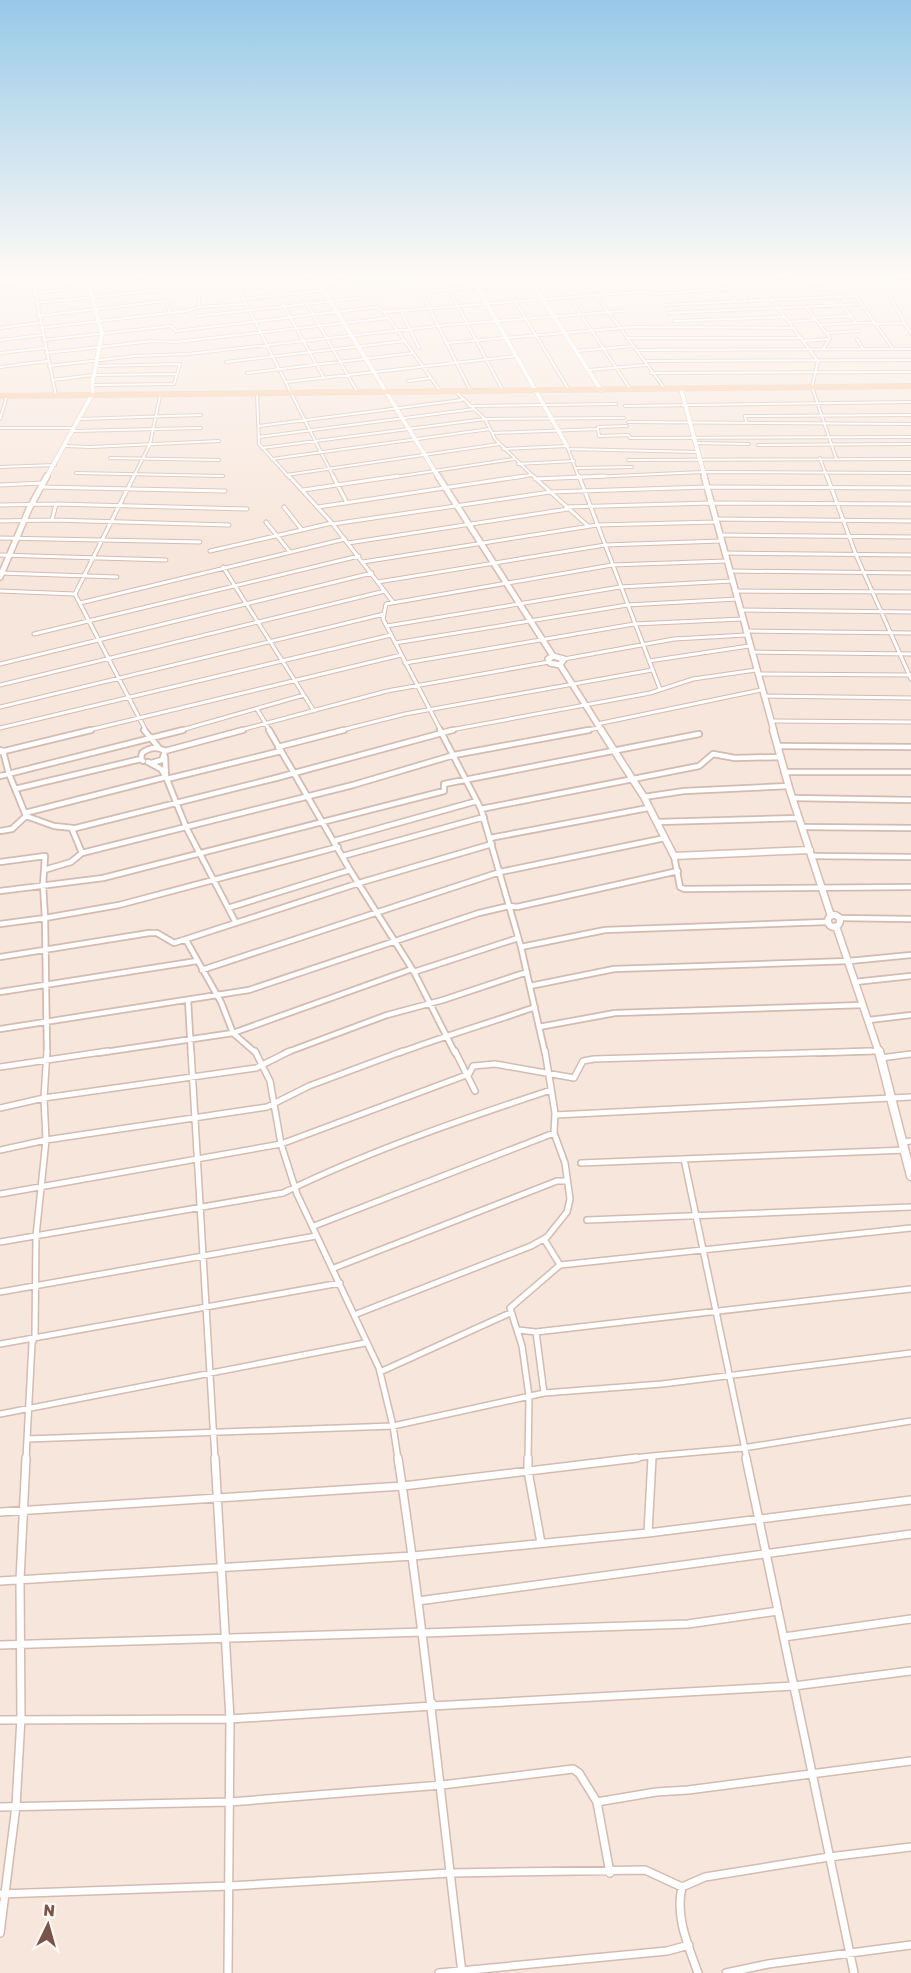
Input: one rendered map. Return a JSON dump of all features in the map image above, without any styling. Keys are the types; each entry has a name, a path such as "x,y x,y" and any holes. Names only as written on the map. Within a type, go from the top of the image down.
{"main road":[{"path":"92,395 911,385"},
{"path":"664,388 812,386"},
{"path":"440,391 471,390"},
{"path":"0,394 160,396 291,392"},
{"path":"0,394 7,396 56,394"}],"street":[{"path":"49,368 56,394"},
{"path":"95,368 92,395 32,504 1,575 117,577"},
{"path":"92,385 174,384 179,368"},
{"path":"248,373 288,368"},
{"path":"318,368 324,378"},
{"path":"344,368 357,391"},
{"path":"372,368 543,639 551,659"},
{"path":"286,382 405,368"},
{"path":"424,368 440,391"},
{"path":"458,368 471,390"},
{"path":"491,368 502,390"},
{"path":"525,368 560,430 581,477 612,566 660,689"},
{"path":"556,368 568,388"},
{"path":"601,388 589,370 606,368"},
{"path":"617,368 630,388"},
{"path":"648,368 664,388"},
{"path":"817,368 812,386 837,458"},
{"path":"279,369 347,503"},
{"path":"651,373 911,372"},
{"path":"52,380 94,375 177,374"},
{"path":"408,381 431,378"},
{"path":"681,389 756,672 779,746 784,772 823,886 829,919"},
{"path":"456,392 485,419 503,449 588,526"},
{"path":"257,394 259,444 347,541 393,602"},
{"path":"0,419 7,396"},
{"path":"75,594 96,557 150,444 160,396"},
{"path":"259,426 462,400"},
{"path":"625,406 911,402"},
{"path":"469,406 616,404"},
{"path":"259,437 474,409"},
{"path":"80,419 201,415"},
{"path":"746,421 745,416 911,415"},
{"path":"262,448 485,419 624,418"},
{"path":"272,459 491,431 598,429 598,427 627,424 689,421 746,421 747,424 911,423"},
{"path":"0,428 153,430 201,428"},
{"path":"598,429 599,436 911,437"},
{"path":"65,446 91,447 219,441"},
{"path":"695,443 749,444"},
{"path":"286,475 499,444"},
{"path":"758,445 911,444"},
{"path":"503,449 568,448 698,455 911,459"},
{"path":"628,460 698,455"},
{"path":"110,458 219,460"},
{"path":"401,655 1,751 26,814 54,826 74,828 442,732 585,706 693,679 756,672 910,676 856,555 820,458"},
{"path":"303,490 514,459"},
{"path":"518,464 574,461"},
{"path":"0,467 55,465"},
{"path":"577,468 632,467"},
{"path":"535,479 703,472 911,473"},
{"path":"76,473 223,476"},
{"path":"318,507 531,475"},
{"path":"0,485 225,491"},
{"path":"210,551 332,524 550,492 707,487 911,488"},
{"path":"80,603 290,552 347,541 567,508 711,503 911,504"},
{"path":"52,520 56,504"},
{"path":"0,505 56,504 247,509"},
{"path":"284,507 302,530"},
{"path":"0,521 52,520 229,525"},
{"path":"363,562 597,525 716,520 911,521"},
{"path":"266,522 290,552"},
{"path":"720,535 911,537"},
{"path":"0,538 200,542"},
{"path":"378,582 605,545 721,541"},
{"path":"724,553 911,555"},
{"path":"0,555 165,560"},
{"path":"34,634 359,556"},
{"path":"354,1315 544,1239 567,1212 570,1199 565,1163 554,1133 555,1115 550,1073 521,946 484,817 454,754 383,619 386,603 612,566 726,561"},
{"path":"224,567 314,711"},
{"path":"729,572 911,573"},
{"path":"0,664 372,573"},
{"path":"387,626 620,587 732,580"},
{"path":"0,591 75,594"},
{"path":"0,685 385,591"},
{"path":"734,591 911,592"},
{"path":"75,594 137,719 159,748 165,751 387,691 551,659 562,662 674,639 746,633 911,633"},
{"path":"395,643 627,605 737,599"},
{"path":"740,610 911,612"},
{"path":"0,706 384,614"},
{"path":"405,663 634,624 742,619"},
{"path":"0,728 391,635"},
{"path":"649,661 750,649 911,654"},
{"path":"562,662 585,706 658,822 674,856 680,887 684,889 911,887"},
{"path":"0,831 12,829 26,814 430,709 652,669"},
{"path":"44,870 71,862 82,853 308,797 454,754 690,706 762,693 911,698"},
{"path":"0,776 152,739 304,695"},
{"path":"257,709 350,870 431,1002 476,1091"},
{"path":"771,721 911,722"},
{"path":"141,759 145,750 142,727"},
{"path":"0,891 103,878 444,791 444,784 699,734"},
{"path":"779,746 911,747"},
{"path":"145,750 159,748"},
{"path":"165,751 167,778"},
{"path":"481,809 699,766 713,754 735,758 781,756"},
{"path":"148,762 158,762 165,757"},
{"path":"15,789 141,759 161,769 167,778 186,827 236,923"},
{"path":"784,772 911,772"},
{"path":"644,797 684,791 789,786"},
{"path":"793,798 911,800"},
{"path":"334,841 477,801"},
{"path":"0,957 149,933 164,936 171,943 491,841 648,808"},
{"path":"343,856 484,817"},
{"path":"658,822 799,818"},
{"path":"802,827 911,828"},
{"path":"74,828 72,829 82,853"},
{"path":"202,970 500,872 665,838"},
{"path":"0,924 119,905 338,847"},
{"path":"674,856 811,853 911,856"},
{"path":"0,862 45,856 43,885 47,1059 44,1098 46,1140 36,1236 35,1337 32,1343 20,1580 21,1718 16,1806 2,1894 0,1933"},
{"path":"228,908 350,870"},
{"path":"0,1029 249,990 479,913 509,906 518,907 678,871"},
{"path":"521,946 605,930 829,919 838,922 911,919"},
{"path":"838,922 892,1099 908,1141 906,1150 911,1176"},
{"path":"0,1067 233,1033 413,971 518,938"},
{"path":"186,939 217,995 233,1033 249,1045 270,1081 281,1144 296,1188 380,1372 393,1426 413,1556 442,1785 462,1972"},
{"path":"530,986 614,969 849,961 911,955"},
{"path":"0,992 197,961"},
{"path":"0,1108 44,1098 256,1068 282,1054 387,1015 527,972"},
{"path":"855,982 911,976"},
{"path":"188,1000 231,1719 228,1973"},
{"path":"539,1027 615,1013 863,1005"},
{"path":"0,1150 46,1140 267,1107 307,1087 447,1035 460,1034 535,1007"},
{"path":"869,1020 911,1015"},
{"path":"0,1194 281,1144 469,1074 473,1066 487,1064 574,1078 583,1060 594,1059 911,1054"},
{"path":"0,1242 262,1198 296,1188 326,1172 441,1126 551,1090"},
{"path":"555,1115 911,1097"},
{"path":"314,1226 554,1133"},
{"path":"581,1163 906,1150"},
{"path":"684,1159 854,1973"},
{"path":"334,1268 557,1181 567,1181"},
{"path":"587,1220 911,1207"},
{"path":"541,1543 528,1471 529,1396 518,1330 510,1308 560,1265 911,1228"},
{"path":"0,1292 316,1236"},
{"path":"544,1239 560,1265"},
{"path":"0,1344 339,1283"},
{"path":"518,1330 536,1332 911,1289"},
{"path":"380,1372 510,1313"},
{"path":"536,1332 544,1393"},
{"path":"0,1413 365,1343"},
{"path":"27,1439 393,1426 544,1393 728,1376 911,1353"},
{"path":"0,1512 403,1486 652,1456 743,1448 911,1421"},
{"path":"648,1533 652,1456"},
{"path":"0,1581 413,1556 648,1533 911,1500"},
{"path":"418,1600 911,1534"},
{"path":"0,1646 687,1624 778,1611"},
{"path":"784,1637 911,1619"},
{"path":"0,1720 21,1718 231,1719 794,1686 911,1671"},
{"path":"597,1802 656,1792 688,1790 911,1761"},
{"path":"0,1807 230,1802 442,1785 573,1769 579,1773 597,1802 610,1872"},
{"path":"2,1894 229,1886 450,1873 645,1870 681,1887 705,1877 829,1857 911,1847"},
{"path":"681,1887 678,1896 680,1913 698,1973"},
{"path":"439,1973 667,1951 689,1945"},
{"path":"726,1973 768,1964 911,1946"}],"shaded area":[{"path":"0,368 911,368 911,1973 0,1973"}]}
